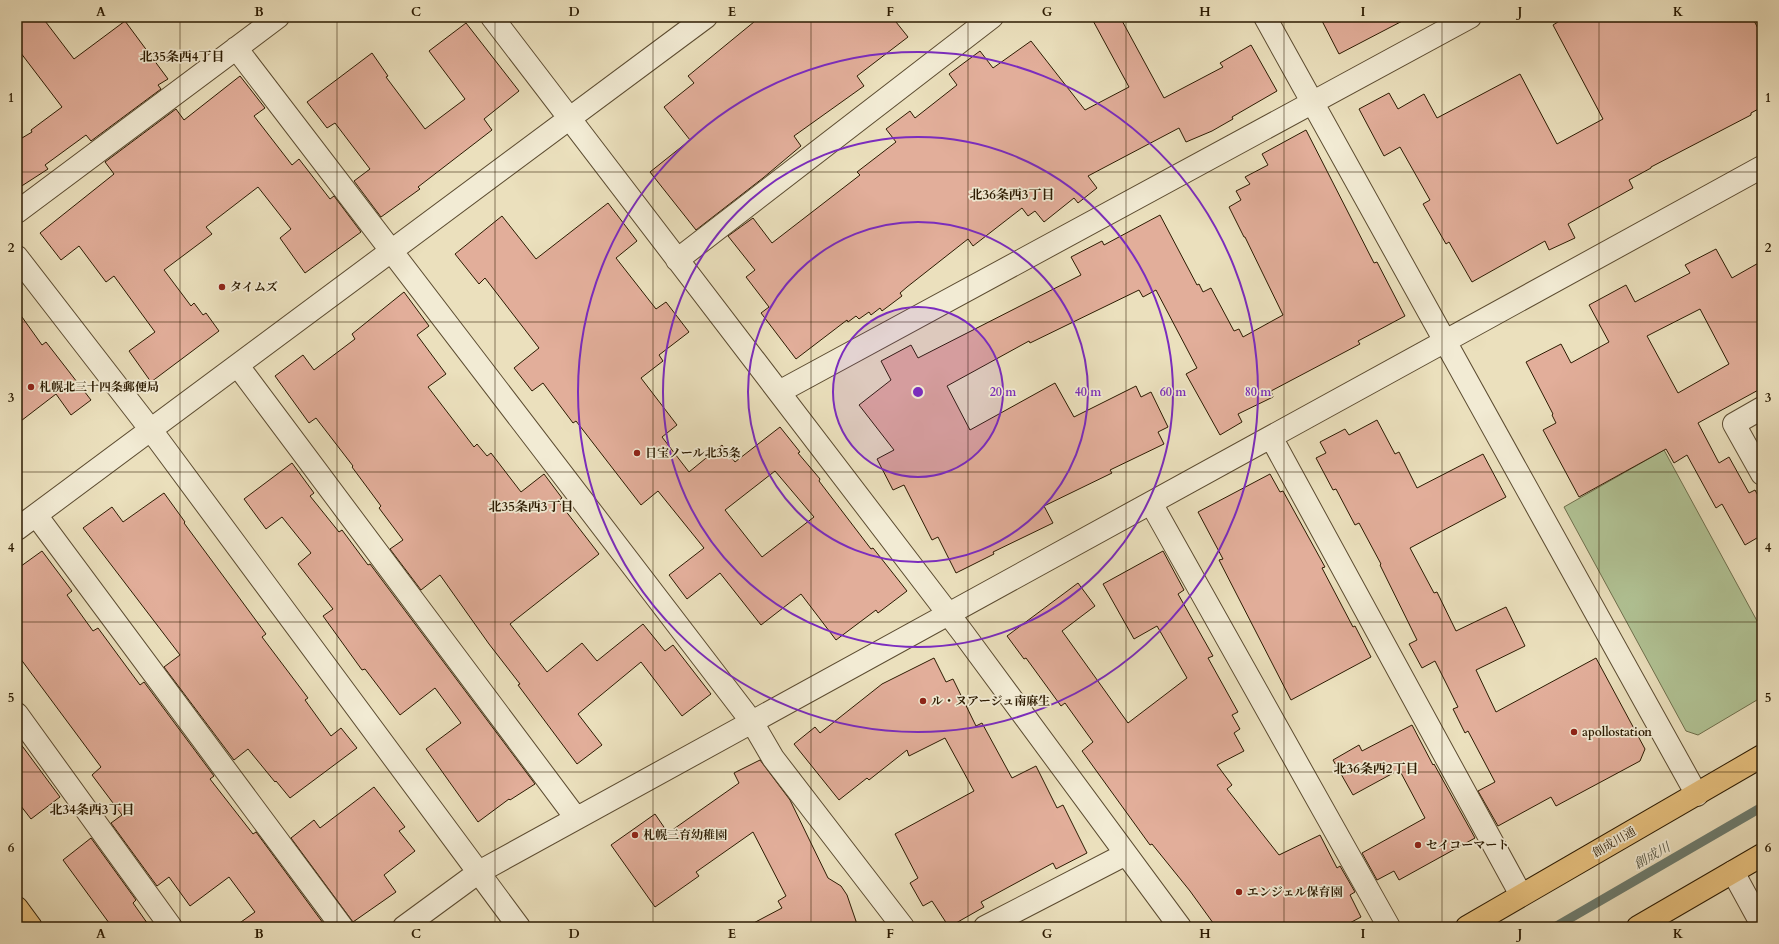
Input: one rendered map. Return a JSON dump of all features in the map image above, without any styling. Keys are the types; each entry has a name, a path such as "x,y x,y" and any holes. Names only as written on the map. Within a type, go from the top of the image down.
{"highway":[{"name":"創成川通","path":"1466,927 1697,795 1762,756"},
{"path":"1638,927 1762,855"},
{"path":"17,908 31,927"}],"street":[{"path":"17,212 278,17"},
{"path":"492,17 948,614 1180,927"},
{"path":"17,529 706,17"},
{"path":"677,260 992,17"},
{"path":"1265,17 1697,795"},
{"path":"779,392 1470,17"},
{"path":"236,48 752,722 774,758 903,927"},
{"path":"404,927 479,872 1762,167"},
{"path":"17,257 151,430 519,927"},
{"path":"238,366 576,818"},
{"path":"1762,408 1734,424 1762,474"},
{"path":"1271,437 1521,895"},
{"path":"1152,503 1389,927"},
{"path":"36,515 342,927"},
{"path":"17,714 171,927"},
{"path":"985,927 1126,854"},
{"path":"1733,872 1762,925"}],"green space":[{"path":"1664,450 1762,630 1762,697 1698,735 1686,731 1564,507"}],"building":[{"path":"17,17 42,17 74,59 125,21 168,79 158,85 161,89 91,141 86,135 45,165 48,169 17,189 17,141 32,132 31,130 62,107 17,48"},
{"path":"760,17 892,17 908,37 857,76 864,86 794,136 801,146 763,178 696,230 650,172 690,140 664,107 694,83 688,76"},
{"path":"1091,17 1120,17 1164,98 1223,67 1220,63 1251,45 1277,91 1232,117 1233,119 1212,131 1186,142 1179,128 1088,176 1097,188 1078,203 1074,198 1044,222 1035,211 1028,216 1022,208 973,246 968,239 907,287 900,293 902,296 882,311 880,308 871,315 869,312 859,319 856,316 848,322 847,320 796,359 761,313 769,307 746,277 755,270 728,236 753,218 772,243 860,175 857,172 896,142 886,129 910,111 915,118 957,85 949,74 980,51 993,68 1031,41 1085,110 1129,87"},
{"path":"1320,17 1410,17 1339,54"},
{"path":"1566,17 1752,17 1762,36 1762,107 1751,113 1751,115 1629,180 1633,188 1568,224 1575,238 1549,250 1545,241 1472,282 1449,242 1446,244 1423,204 1430,200 1400,147 1384,156 1359,109 1389,93 1398,109 1424,94 1437,118 1520,74 1557,144 1603,119 1553,25"},
{"path":"466,23 519,91 484,119 492,130 418,187 420,189 381,217 354,181 370,169 335,123 327,128 307,102 372,53 388,76 386,77 425,129 465,99 429,51"},
{"path":"240,76 265,108 254,116 292,165 299,159 330,199 334,196 361,232 305,273 280,238 291,229 258,187 206,227 212,234 164,270 191,306 194,303 203,315 206,313 219,331 151,382 129,351 155,332 114,276 106,282 79,246 61,260 40,233 114,174 105,162 176,109 184,120"},
{"path":"1306,130 1374,263 1377,262 1405,316 1358,341 1360,344 1271,391 1273,397 1238,414 1242,422 1220,435 1186,374 1197,368 1156,290 1143,297 1139,290 1030,343 1029,341 947,386 970,430 1055,383 1074,417 1136,386 1141,397 1151,392 1168,427 1158,432 1164,444 1110,470 1112,473 1044,506 1053,523 993,552 994,554 956,573 938,537 932,540 904,485 893,490 877,459 894,450 859,405 891,380 881,361 911,345 918,358 1081,275 1071,257 1102,241 1104,245 1160,215 1197,285 1199,284 1203,292 1211,288 1234,331 1239,329 1243,337 1283,315 1229,207 1241,200 1236,191 1250,184 1245,177 1268,165 1262,154"},
{"path":"608,203 637,241 616,258 656,309 666,302 689,332 659,355 663,361 641,378 677,425 662,437 689,472 722,445 735,462 780,427 871,549 873,548 907,591 878,613 876,610 836,640 801,594 761,625 720,573 687,599 669,575 704,548 658,491 641,505 576,421 573,423 543,383 532,391 514,368 539,348 485,278 479,284 455,254 502,216 536,259","holes":["775,471 814,517 762,557 725,510"]},
{"path":"1716,249 1732,278 1762,261 1762,388 1698,423 1719,463 1729,457 1749,493 1755,490 1762,503 1762,535 1745,545 1722,504 1716,508 1687,455 1674,463 1666,449 1579,497 1543,430 1556,423 1552,415 1553,414 1526,362 1561,344 1571,363 1609,342 1589,305 1626,285 1635,302 1690,273 1685,265","holes":["1700,309 1729,364 1678,393 1647,336"]},
{"path":"404,292 429,326 417,335 446,374 428,387 474,447 477,444 487,456 491,453 521,492 544,474 562,498 558,501 599,554 510,624 547,672 582,643 597,661 643,624 665,651 673,645 711,694 682,716 641,662 578,714 602,745 577,764 518,685 520,684 489,644 440,575 421,590 390,549 403,540 379,508 381,506 352,467 353,466 316,418 309,423 275,376 303,355 314,370 355,339 352,334"},
{"path":"17,310 42,345 46,342 91,400 71,415 56,394 17,424"},
{"path":"1377,420 1395,454 1399,452 1417,488 1483,454 1506,497 1410,548 1434,593 1437,592 1456,631 1506,607 1525,646 1476,670 1496,712 1596,658 1645,749 1640,761 1556,806 1551,797 1498,826 1478,791 1495,782 1468,731 1465,733 1453,709 1458,707 1435,661 1422,668 1409,644 1417,640 1380,565 1381,564 1359,523 1355,525 1336,489 1333,490 1316,458 1326,453 1320,442 1345,429 1349,435"},
{"path":"292,463 314,493 310,496 339,532 342,530 368,565 370,564 535,784 510,800 509,799 478,822 426,749 461,723 435,688 400,715 365,669 362,670 323,616 333,609 298,564 311,553 282,517 266,529 244,499"},
{"path":"1270,474 1280,492 1283,491 1325,567 1322,568 1353,627 1355,626 1371,657 1291,700 1219,560 1223,559 1198,512"},
{"path":"164,493 185,522 184,523 266,634 262,637 308,698 305,700 331,736 341,728 357,748 290,798 248,749 234,760 164,667 180,655 83,528 112,507 123,522"},
{"path":"42,551 72,591 67,595 93,631 98,628 140,685 144,682 214,776 210,779 253,834 256,832 326,927 234,927 255,912 229,877 190,906 169,877 157,886 111,823 122,815 92,775 101,767 17,654 17,569"},
{"path":"1163,551 1184,590 1178,594 1213,656 1208,658 1238,712 1232,715 1240,729 1234,733 1244,751 1217,765 1232,785 1227,789 1279,855 1320,835 1337,868 1340,866 1355,892 1350,895 1361,917 1342,927 1216,927 1190,891 1152,844 1150,845 1082,751 1093,742 1065,703 1061,706 1026,658 1024,659 1007,636 1078,583 1095,606 1062,631 1128,723 1187,678 1157,626 1134,639 1103,584"},
{"path":"934,658 946,682 953,679 976,726 982,723 1012,778 1036,766 1057,808 1063,805 1087,853 1056,869 1053,863 981,902 984,907 949,927 932,901 923,906 910,883 918,878 895,834 974,791 945,738 909,756 907,750 869,780 867,778 839,800 794,744 815,727 820,733 882,684"},
{"path":"1412,725 1475,838 1399,880 1394,871 1377,880 1362,853 1425,818 1401,773 1399,774 1397,771 1353,795 1333,760 1359,745 1362,751"},
{"path":"17,739 60,797 31,819 17,801"},
{"path":"760,760 790,800 828,878 841,886 847,895 858,927 746,927 782,908 778,901 786,896 753,832 696,872 699,876 655,907 611,845 655,814 668,833 739,783 734,773"},
{"path":"374,787 405,827 399,831 415,851 384,875 396,892 353,922 291,838 314,820 320,828"},
{"path":"91,838 136,900 133,903 150,927 112,927 63,860"}],"waterway":[{"name":"創成川","path":"1555,927 1762,807"}],"place":[{"name":"タイムズ","path":"222,287"},
{"name":"札幌北三十四条郵便局","path":"31,387"},
{"name":"日宝ノール北35条","path":"637,453"},
{"name":"ル・ヌアージュ南麻生","path":"923,701"},
{"name":"apollostation","path":"1574,732"},
{"name":"札幌三育幼稚園","path":"635,835"},
{"name":"セイコーマート","path":"1418,845"},
{"name":"エンジェル保育園","path":"1239,892"}],"district":[{"name":"北35条西4丁目","path":"182,57"},
{"name":"北36条西3丁目","path":"1012,195"},
{"name":"北35条西3丁目","path":"531,507"},
{"name":"北36条西2丁目","path":"1376,769"},
{"name":"北34条西3丁目","path":"92,810"}]}
